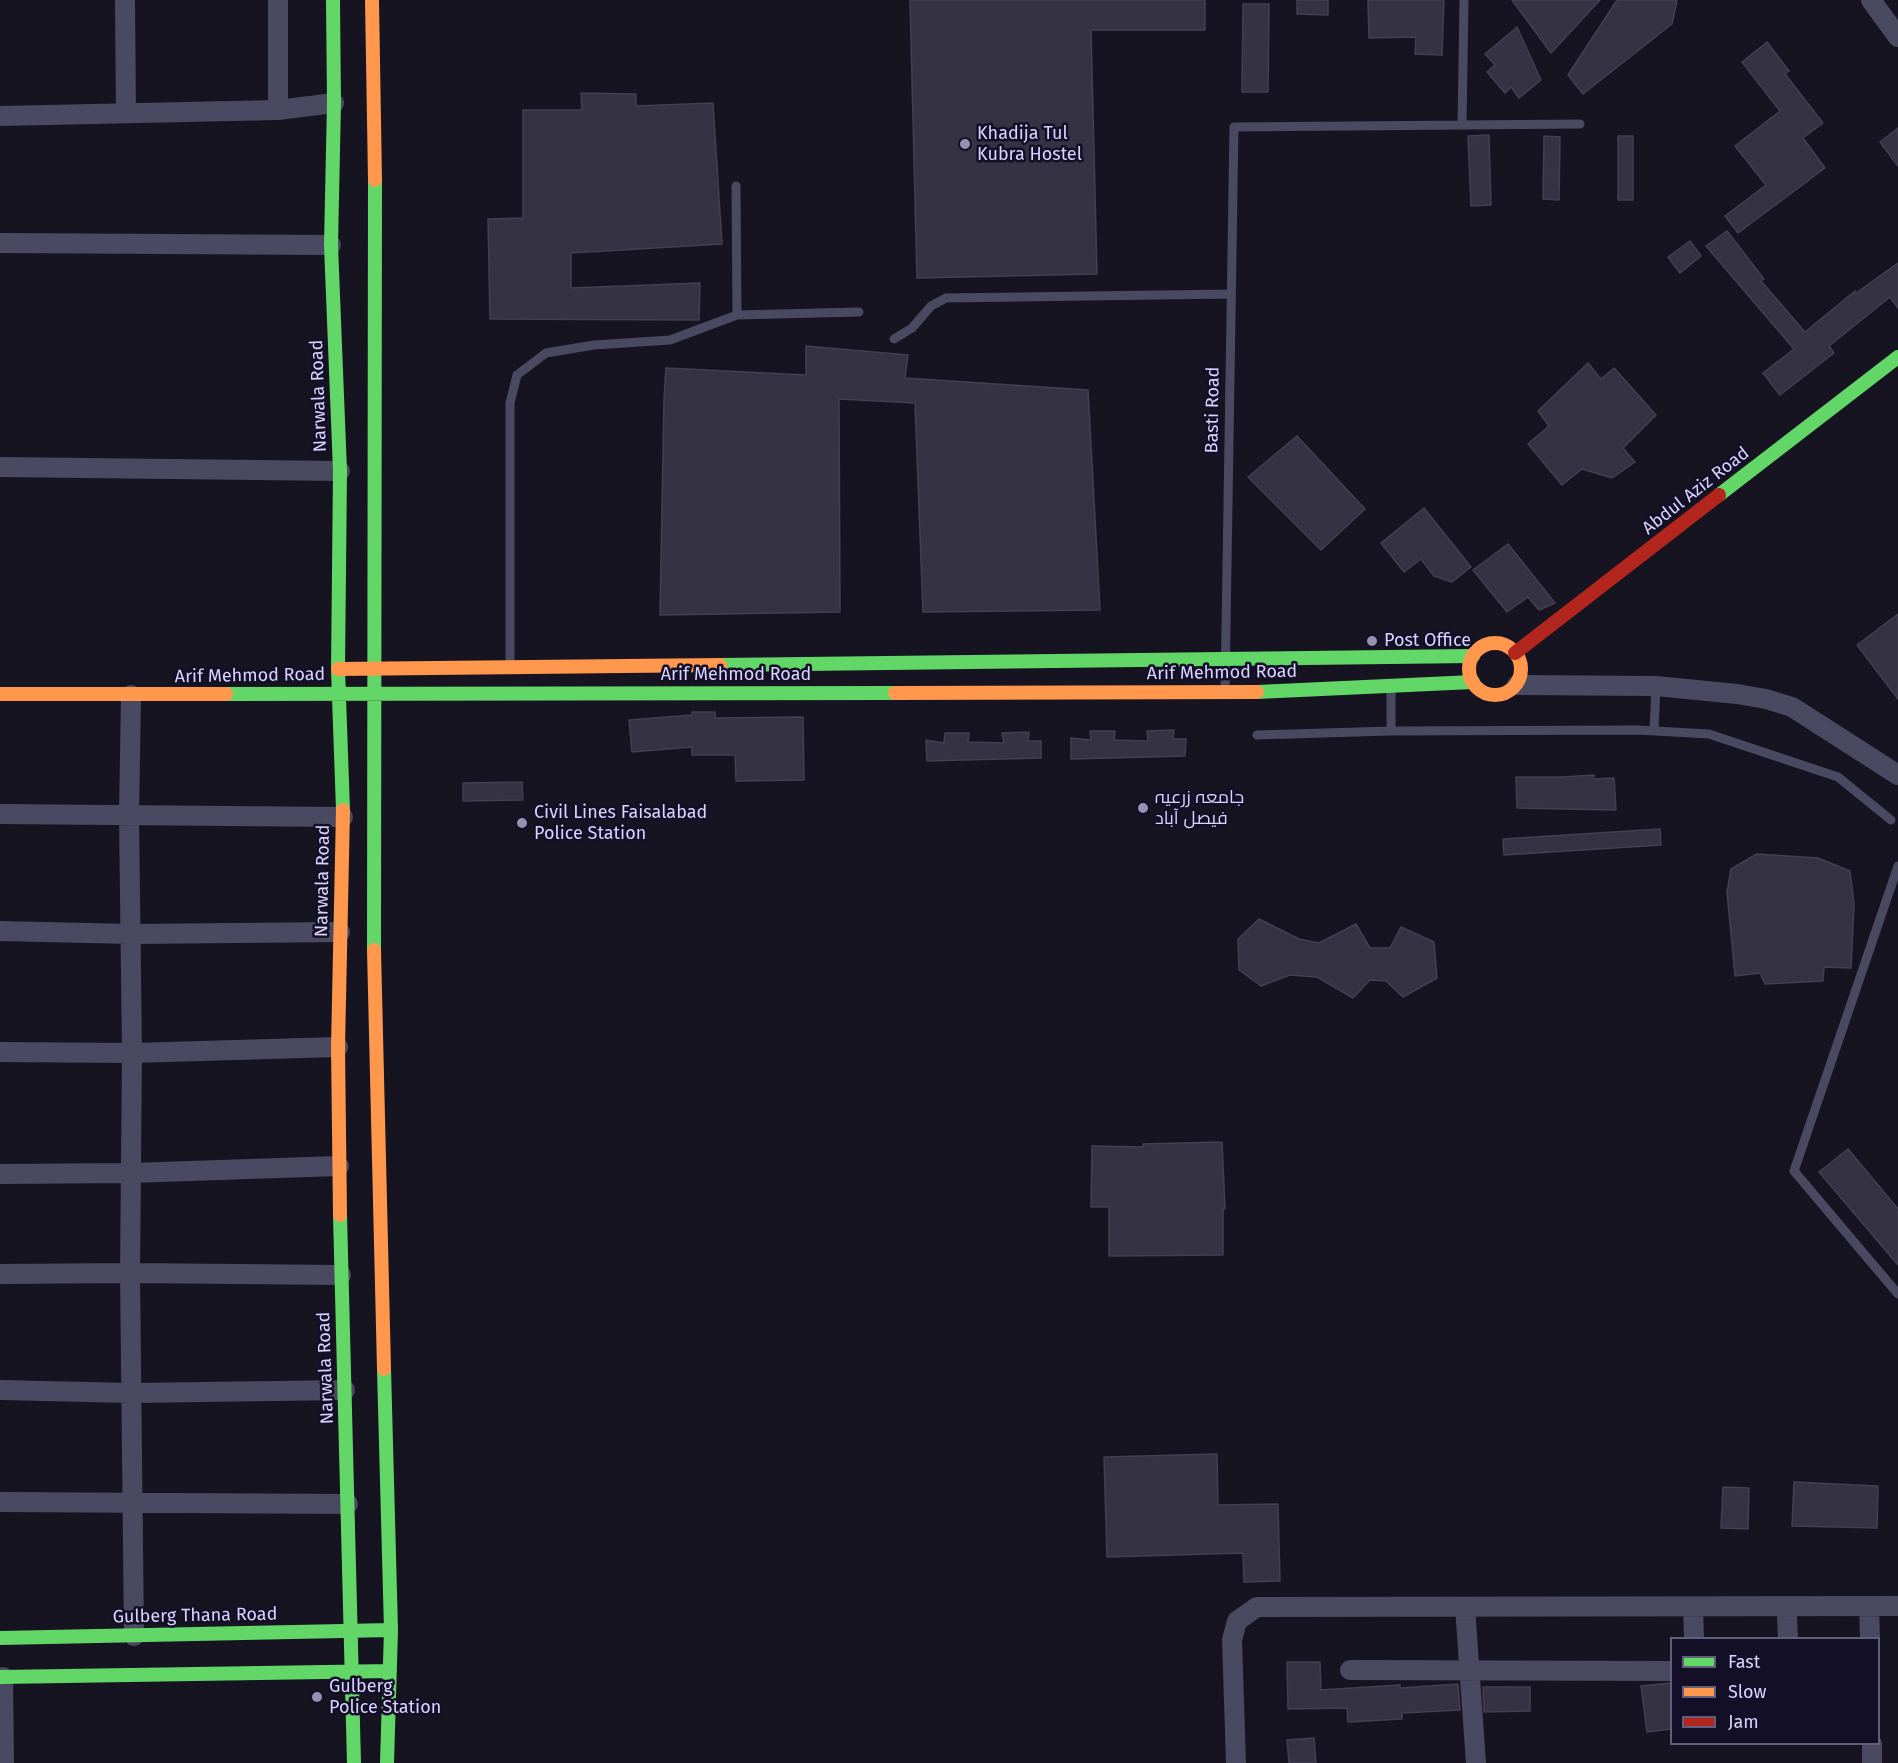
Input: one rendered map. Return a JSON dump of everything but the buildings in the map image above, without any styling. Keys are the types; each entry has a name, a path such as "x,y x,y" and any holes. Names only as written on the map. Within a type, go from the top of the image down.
{"main road":[{"name":"Narwala Road","path":"333,0 334,103 331,245 340,471 338,669 343,817 338,1047 339,1166 354,1763"},
{"path":"372,0 375,141 373,911 391,1630 387,1763"},
{"name":"Abdul Aziz Road","path":"1515,653 1898,357"},
{"path":"1485,645 1509,647 1515,653 1521,668 1517,685 1511,691 1494,695 1485,693 1473,682 1470,664 1473,656 1485,645"},
{"path":"338,669 622,666 927,678 1152,677 1225,660 1473,656"},
{"path":"622,666 622,693"},
{"name":"Arif Mehmod Road","path":"0,694 622,693 927,678 1152,677 1225,693 1473,682"},
{"name":"Gulberg Thana Road","path":"0,1638 391,1630"},
{"path":"1,1677 390,1671"}],"street":[{"path":"125,0 126,113"},
{"path":"278,110 279,0"},
{"path":"1871,0 1898,37"},
{"path":"0,116 278,110 334,103"},
{"path":"0,243 331,245"},
{"path":"0,467 340,471"},
{"path":"1517,685 1656,686 1766,699 1792,708 1898,775"},
{"path":"131,695 130,1273 134,1636"},
{"path":"0,814 343,817"},
{"path":"0,931 131,934 340,932"},
{"path":"0,1052 132,1053 338,1047"},
{"path":"0,1174 130,1173 339,1166"},
{"path":"0,1274 341,1275"},
{"path":"0,1390 132,1393 345,1390"},
{"path":"0,1502 348,1504"},
{"path":"1869,1606 1870,1637"},
{"path":"1236,1763 1232,1640 1237,1621 1257,1607 1898,1606"},
{"path":"1465,1607 1476,1763"},
{"path":"1693,1607 1694,1637"},
{"path":"1787,1617 1788,1637"},
{"path":"1350,1670 1670,1671"},
{"path":"1,1677 4,1763"},
{"path":"1872,1745 1872,1763"}],"lane":[{"path":"1464,0 1462,125 1580,124"},
{"name":"Basti Road","path":"1225,693 1234,127 1462,125"},
{"path":"736,186 737,315"},
{"path":"894,339 912,328 932,306 946,298 1231,294"},
{"path":"510,667 510,402 517,375 546,353 594,345 670,340 737,315 859,312"},
{"path":"1391,685 1391,731"},
{"path":"1654,731 1656,686"},
{"path":"1257,735 1391,731 1654,731 1709,734 1838,777 1891,820"},
{"path":"1898,866 1794,1171 1898,1294"}],"traffic: fast":[{"path":"333,0 334,103 331,245 340,471 338,669 343,810"},
{"path":"374,950 375,180"},
{"path":"1719,495 1898,357"},
{"path":"720,665 1473,656"},
{"path":"1257,692 1473,682"},
{"path":"226,694 895,693"},
{"path":"340,1215 354,1763"},
{"path":"384,1369 391,1630 387,1763"},
{"path":"0,1638 391,1630"},
{"path":"0,1677 390,1671"}],"traffic: slow":[{"path":"372,0 375,180"},
{"path":"1495,643 1505,645 1513,651 1519,659 1521,669 1519,679 1513,687 1505,693 1495,695 1485,693 1477,687 1471,679 1469,669 1471,659 1477,651 1485,645 1495,643"},
{"path":"338,669 720,665"},
{"path":"895,693 1257,692"},
{"path":"0,694 226,694"},
{"path":"340,1215 338,1047 343,810"},
{"path":"374,950 384,1369"}],"traffic: jam":[{"path":"1515,653 1719,495"}],"place":[{"name":"Khadija Tul Kubra Hostel","path":"965,144"},
{"name":"Post Office","path":"1372,641"},
{"name":"جامعہ زرعیہ فیصل آباد","path":"1143,808"},
{"name":"Civil Lines Faisalabad Police Station","path":"522,823"},
{"name":"Gulberg Police Station","path":"317,1697"}]}
